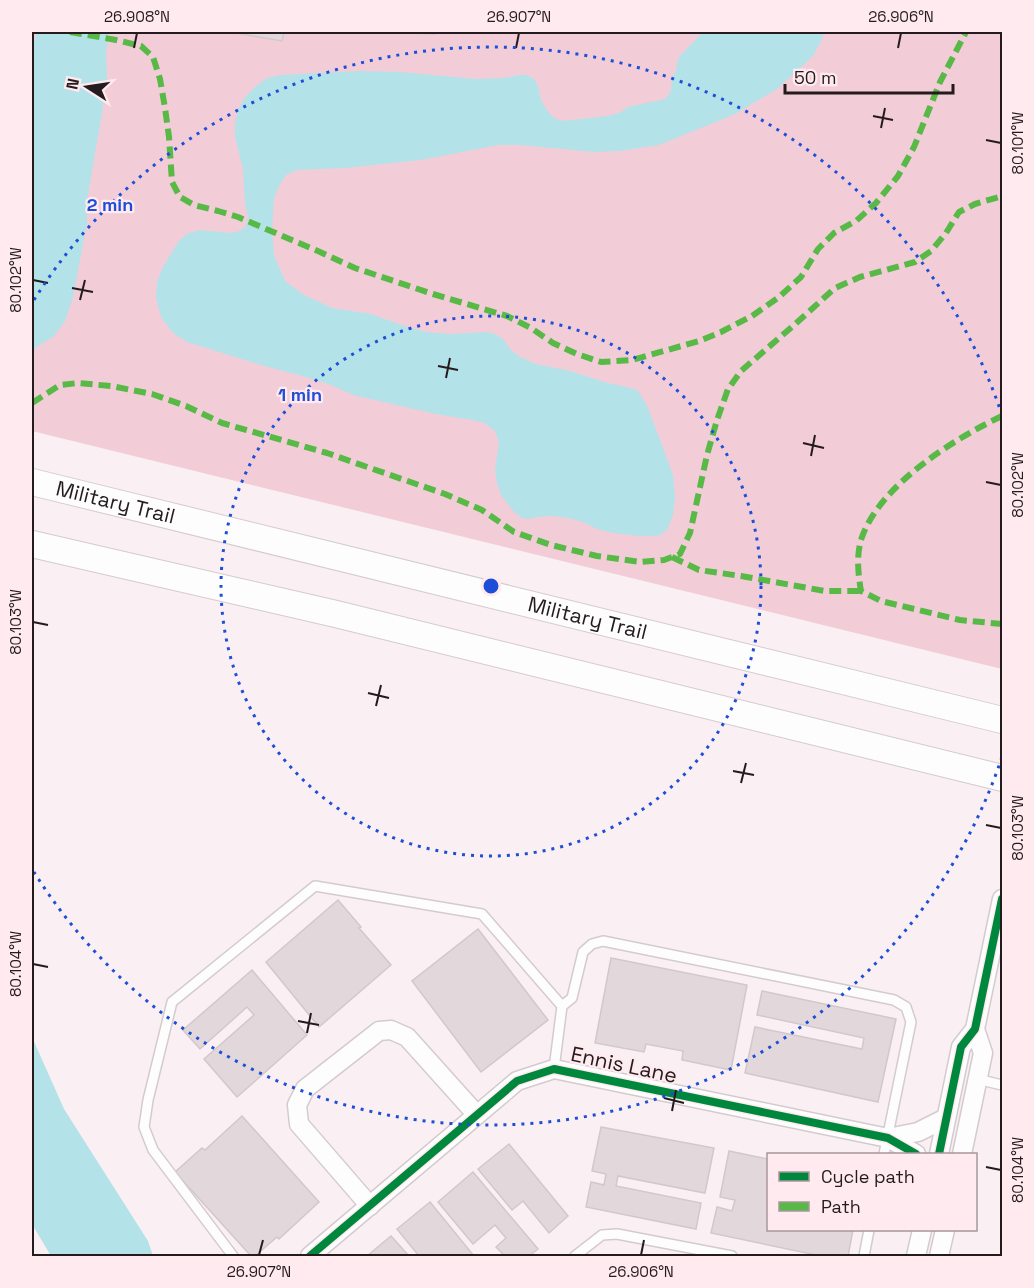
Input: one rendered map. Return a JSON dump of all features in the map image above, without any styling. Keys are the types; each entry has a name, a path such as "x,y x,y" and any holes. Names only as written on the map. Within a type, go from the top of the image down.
{"main road":[{"name":"Military Trail","path":"32,482 1002,720"},
{"path":"32,544 336,614 1002,778"}],"street":[{"path":"939,1153 961,1047 975,1029 1002,899"},
{"path":"962,1153 983,1053 975,1029"},
{"path":"370,1206 299,1124 297,1105 305,1089 379,1031 391,1030 407,1037 477,1115"},
{"name":"Ennis Lane","path":"309,1257 517,1081 554,1069 908,1153"},
{"name":"Ennis Lane","path":"886,1147 946,1118"},
{"path":"916,1257 922,1231"},
{"path":"939,1257 945,1231"}],"lane":[{"path":"232,1257 153,1150 144,1128 148,1100 172,1002 315,885 482,914 562,1006"},
{"path":"554,1069 562,1006 572,998 584,952 592,944 603,941 894,1000 906,1007 911,1022 886,1147"},
{"path":"977,1079 1002,1085"},
{"path":"864,1257 869,1231"},
{"path":"575,1257 602,1235 617,1234 732,1257"}],"shaded area":[{"path":"32,32 1002,32 1002,669 32,431"}],"water":[{"path":"37,32 109,32 103,107 87,200 87,223 73,297 65,321 54,336 32,350 32,49"},
{"path":"703,32 824,32 813,56 777,89 735,114 659,145 594,152 498,145 421,160 345,168 297,170 286,175 274,199 272,228 274,255 285,281 304,295 332,308 371,314 427,332 495,334 520,357 536,364 570,371 639,392 648,408 673,475 675,497 673,515 667,530 658,536 613,533 568,518 551,516 522,518 514,512 501,495 495,470 499,442 495,431 485,423 353,395 313,379 187,342 173,333 161,317 156,298 157,282 178,242 188,233 201,230 230,233 240,231 246,226 248,216 243,169 235,137 235,124 238,109 245,97 267,78 281,75 360,71 476,79 527,75 534,79 538,86 546,109 554,118 563,121 608,116 628,107 665,99 671,91 672,76 676,72 679,57"},
{"path":"32,1037 64,1109 148,1241 153,1256 51,1256 32,1224"}],"building":[{"path":"230,32 284,32 282,41"},
{"path":"392,32 435,32 435,34"},
{"path":"338,900 391,965 319,1027 266,962"},
{"path":"478,929 548,1020 481,1072 412,981"},
{"path":"611,958 747,985 731,1070 682,1060 683,1051 646,1044 644,1052 595,1043"},
{"path":"252,970 307,1035 237,1097 204,1059 254,1015 247,1007 200,1049 183,1030"},
{"path":"762,991 896,1019 878,1102 745,1073 755,1027 862,1049 864,1038 757,1015"},
{"path":"242,1116 319,1202 279,1239 277,1237 255,1256 251,1256 175,1172 202,1148 205,1150"},
{"path":"601,1127 714,1148 705,1193 618,1176 616,1186 701,1203 696,1229 586,1207 591,1182 604,1185 606,1174 592,1171"},
{"path":"509,1144 568,1216 549,1233 523,1201 512,1210 478,1169"},
{"path":"729,1151 767,1159 767,1231 853,1231 848,1256 821,1256 711,1233 717,1207 732,1211 735,1200 720,1197"},
{"path":"473,1172 538,1249 529,1256 505,1256 496,1247 506,1238 495,1225 473,1244 438,1202"},
{"path":"430,1202 474,1256 419,1256 397,1229"},
{"path":"391,1236 409,1256 367,1256"}],"marked path":[{"path":"70,32 141,46 153,57 165,108 172,182 180,197 194,205 238,217 355,268 507,316 553,343 601,362 632,360 699,341 752,316 779,297 801,277 818,249 834,233 856,221 876,203 898,176 914,147 940,82 966,32"},
{"path":"32,403 60,385 78,383 111,386 152,394 186,406 222,423 327,453 445,494 482,510 514,532 551,545 597,556 641,562 664,560 680,554 690,533 717,420 728,389 741,371 835,288 860,277 915,262 931,251 959,212 975,204 1002,196"},
{"path":"1002,416 942,450 902,481 885,499 872,518 860,543 858,564 861,591 881,601 960,620 1002,624"},
{"path":"672,557 699,570 825,591 861,591"}],"cycle path":[{"path":"939,1153 961,1047 975,1029 1002,899"},
{"path":"310,1256 517,1081 554,1069 888,1138 914,1153"}]}
